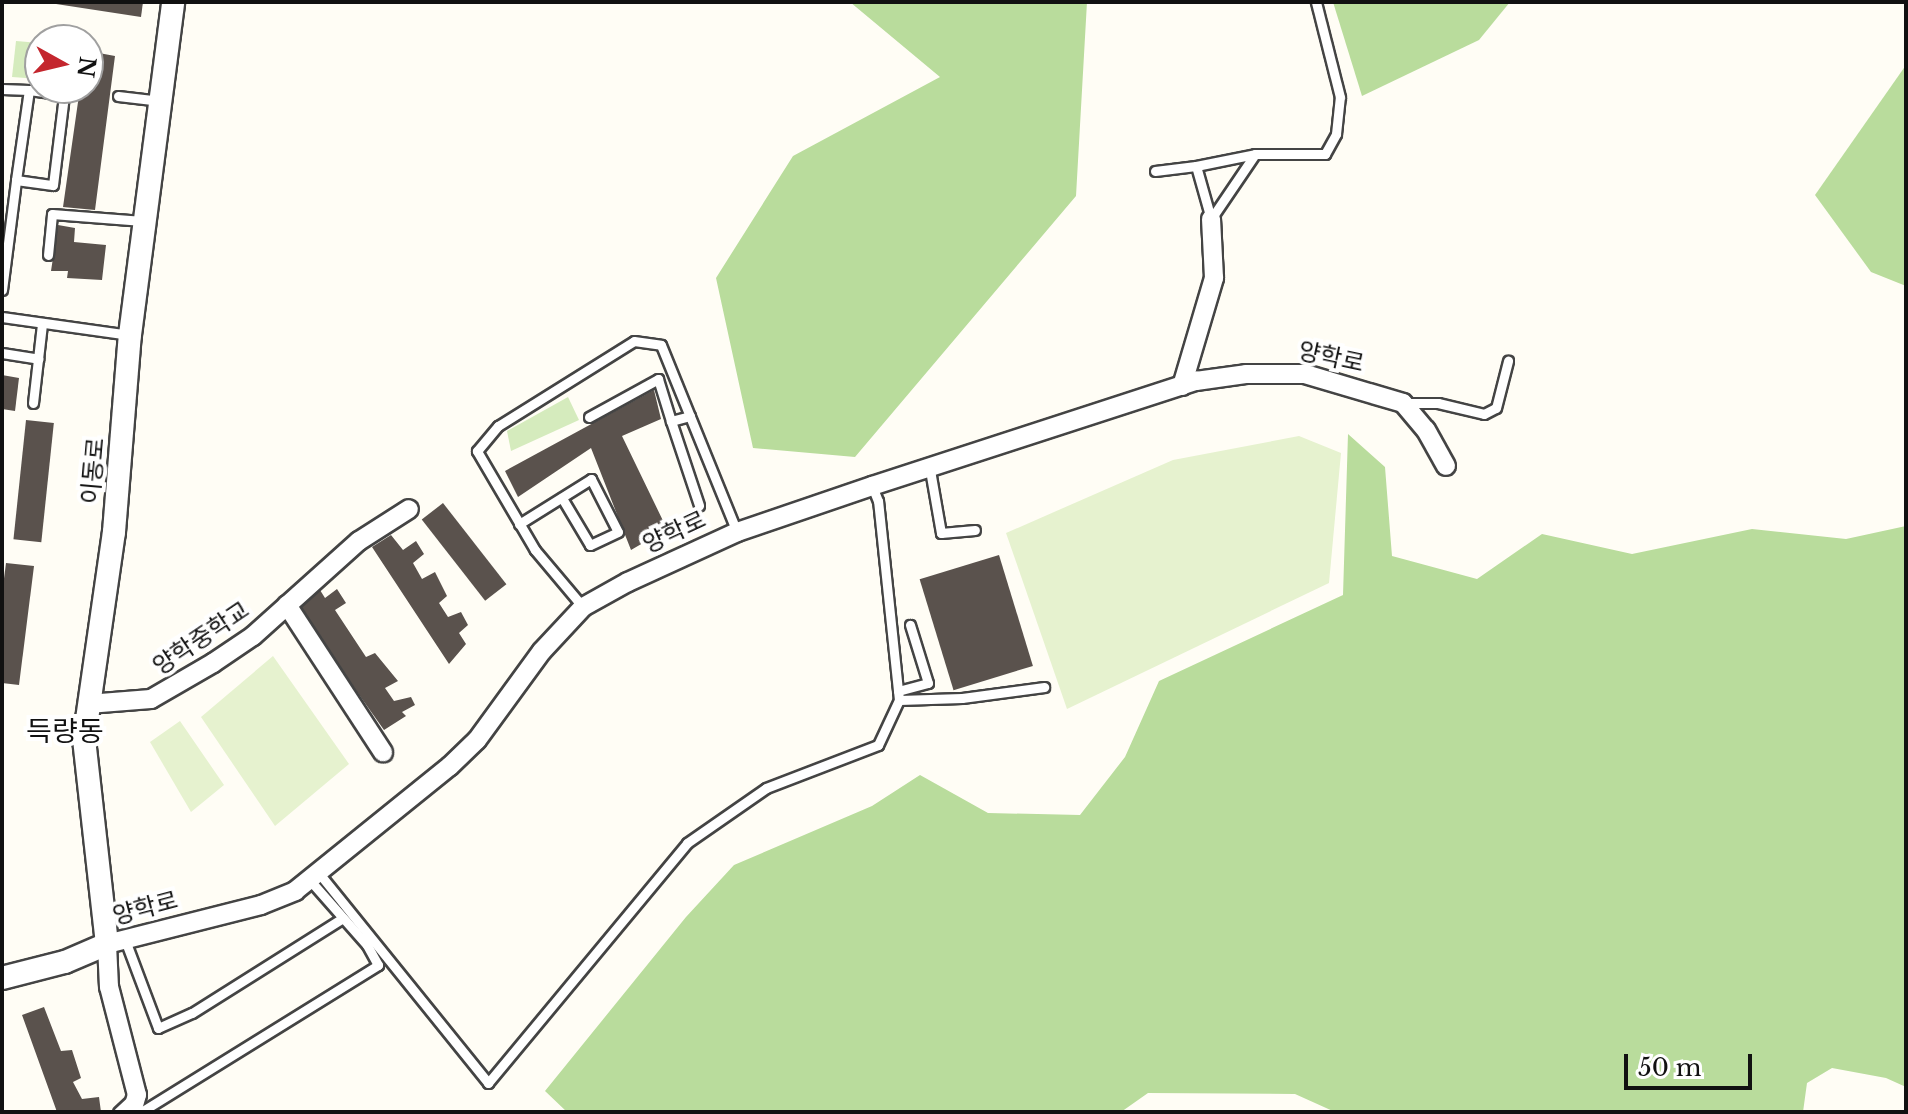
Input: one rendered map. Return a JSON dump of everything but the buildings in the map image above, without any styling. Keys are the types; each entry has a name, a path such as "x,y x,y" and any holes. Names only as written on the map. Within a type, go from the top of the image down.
{"street":[{"name":"이동로","path":"116,942 84,740 114,532 130,335 173,2"},
{"path":"1182,386 1214,278 1211,219"},
{"name":"양학로","path":"2,978 65,962 116,942 226,911 261,905 295,891 313,874 364,839 477,740 542,651 583,607 628,582 737,532 1182,386 1246,374 1305,374 1403,403"},
{"path":"1403,403 1426,430 1446,466"},
{"name":"양학중학교","path":"88,704 151,699 253,636 359,541 409,509"},
{"name":"양학중학교","path":"287,605 383,752"},
{"path":"116,942 109,987 137,1106"}],"lane":[{"path":"1155,171 1255,154 1325,154 1336,134 1340,97 1316,2"},
{"path":"2,89 24,90"},
{"path":"118,96 161,101"},
{"path":"2,290 27,104"},
{"path":"16,180 53,185 67,104"},
{"path":"1211,219 1255,154"},
{"path":"1196,166 1211,219"},
{"path":"48,255 52,214 146,222"},
{"path":"2,317 130,335"},
{"path":"33,403 42,324"},
{"path":"583,607 535,550 477,451 498,426 634,341 661,345 737,532"},
{"path":"2,353 39,359"},
{"path":"1403,403 1438,403 1484,414 1496,408 1508,361"},
{"path":"589,417 658,379 699,505"},
{"path":"671,421 690,416"},
{"path":"930,470 941,533 975,530"},
{"path":"519,524 591,479 618,532 590,545 562,498"},
{"path":"313,874 488,1083 687,843 766,788 878,745 898,695 878,501 872,486"},
{"path":"898,695 928,683 910,625"},
{"path":"898,695 962,698 1044,687"},
{"path":"118,1112 137,1106 378,965 367,945 343,918 313,874"},
{"path":"116,942 158,1028 192,1013 343,918"}],"green space":[{"path":"850,2 1087,2 1076,196 855,457 753,448 716,278 793,156 940,77"},
{"path":"1333,2 1510,2 1479,40 1362,96"},
{"path":"16,41 24,42 24,78 12,77"},
{"path":"1906,65 1906,286 1871,272 1815,195"},
{"path":"568,397 579,420 511,451 507,431"},
{"path":"1348,434 1385,467 1392,556 1477,579 1542,534 1632,554 1752,529 1846,539 1906,526 1906,1087 1886,1078 1832,1068 1807,1083 1803,1112 1335,1112 1295,1094 1148,1093 1121,1112 567,1112 545,1091 686,917 734,865 872,806 920,775 988,813 1080,815 1125,757 1159,681 1343,595"},
{"path":"1299,436 1341,453 1329,583 1067,709 1006,533 1173,460"},
{"path":"273,656 349,764 275,826 201,717"},
{"path":"180,721 224,785 191,812 150,742"}],"district":[{"name":"득량동","path":"65,732"}]}
